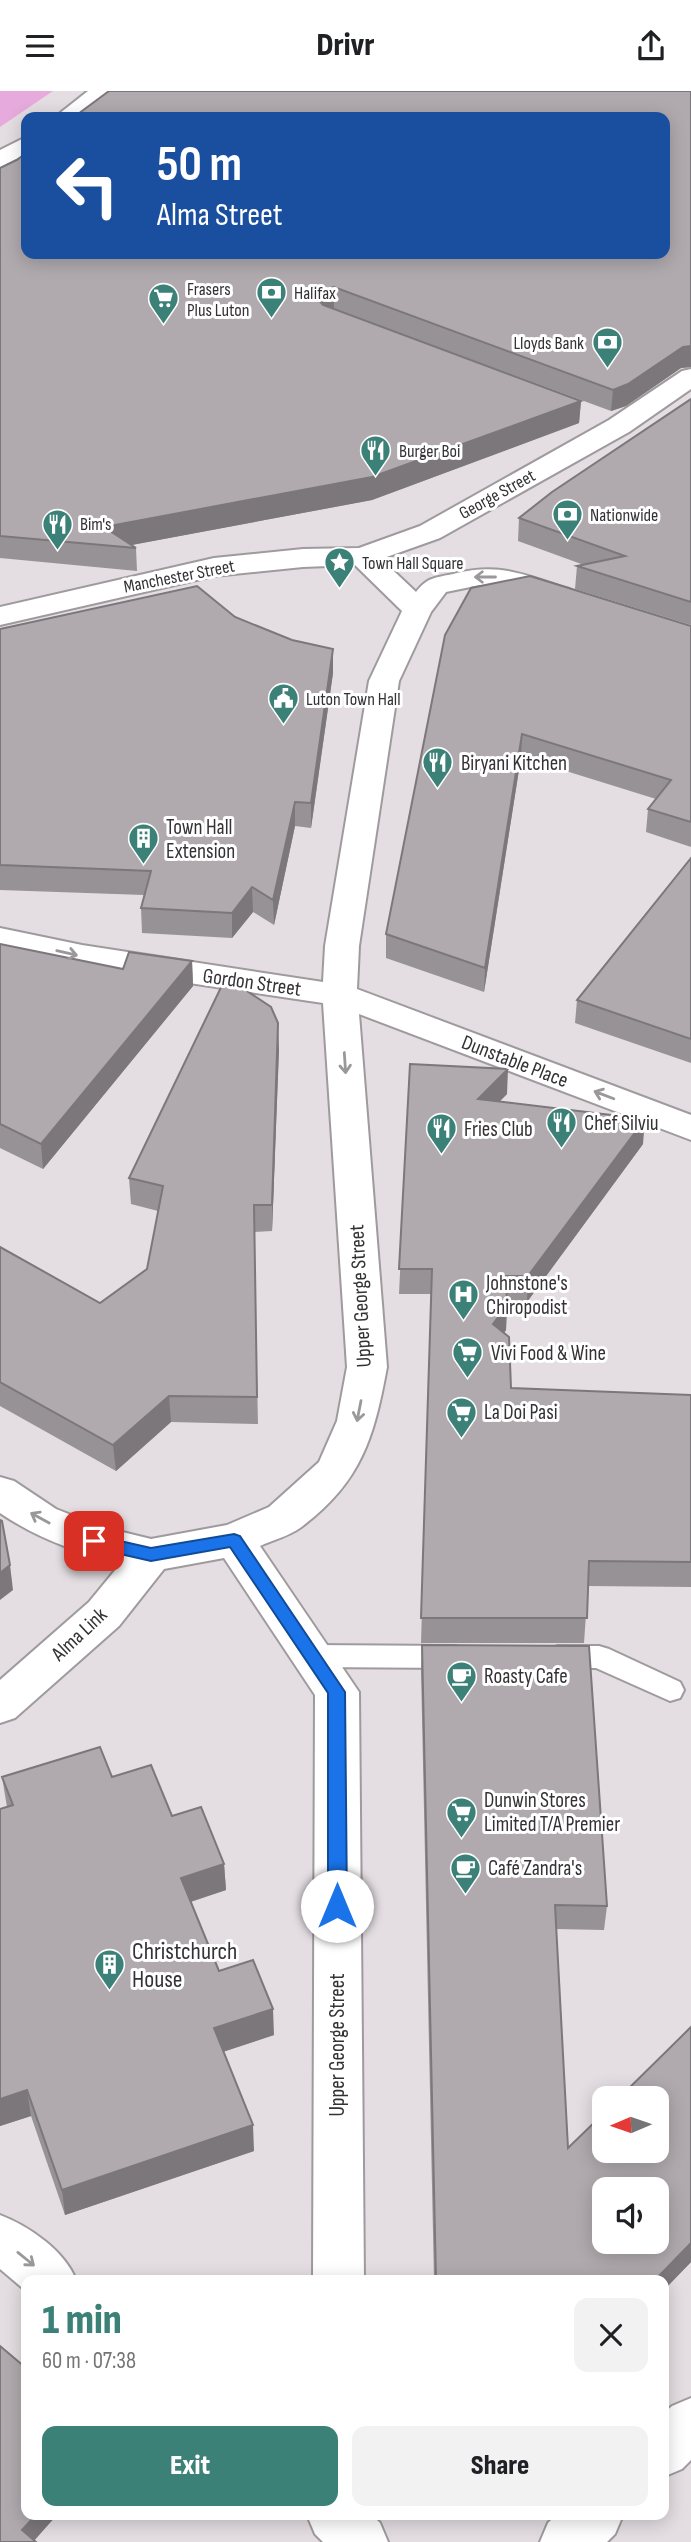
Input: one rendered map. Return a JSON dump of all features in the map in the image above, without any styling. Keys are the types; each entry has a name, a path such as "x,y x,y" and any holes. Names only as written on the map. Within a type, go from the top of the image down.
{"main road":[{"path":"73,112 103,91"},
{"path":"0,160 21,146"},
{"name":"George Street","path":"362,556 430,532 619,426 691,377"},
{"path":"593,416 619,426"},
{"path":"362,556 417,610"},
{"name":"Manchester Street","path":"7,611 214,567 303,558 362,556"},
{"name":"Upper George Street","path":"338,2275 337,1692 234,1540 284,1518 335,1471 357,1422 367,1367 340,995 342,946 384,681 417,610 436,586 480,576 511,580 587,604"},
{"name":"Gordon Street","path":"0,938 82,956 340,995"},
{"name":"Dunstable Place","path":"340,995 691,1128"},
{"path":"0,1492 41,1520 94,1541 151,1555 234,1540"},
{"name":"Alma Link","path":"0,1706 104,1614 151,1555"},
{"path":"0,2238 45,2275"},
{"path":"669,2445 691,2424"},
{"path":"339,2520 361,2542"},
{"path":"567,2542 591,2520"}],"lane":[{"path":"312,1656 476,1657"},
{"path":"531,1657 599,1657 670,1690"}],"shaded area":[{"path":"0,91 53,91 21,112 0,127"}],"building":[{"name":"Frasers Plus Luton","path":"109,91 691,91 691,346 683,347 628,384 613,390 334,287 323,290 317,298 323,305 581,401 372,477 104,527 136,548 0,536 0,168 21,157 21,259 670,259 670,112 81,112"},
{"path":"691,399 691,602 577,566 625,556 519,518 552,492"},
{"path":"530,576 691,626 691,822 648,809 671,780 522,734 485,968 386,934 445,635 471,588"},
{"path":"197,586 235,617 292,640 333,649 311,803 295,802 273,900 252,887 232,913 141,908 151,871 0,865 0,629"},
{"path":"691,858 691,1039 577,1000"},
{"path":"0,944 123,969 129,952 192,961 41,1144 0,1124"},
{"path":"226,977 271,1007 278,1023 272,1205 254,1205 257,1397 169,1396 113,1445 0,1382 0,1247 100,1303 147,1269 163,1186 129,1178"},
{"path":"410,1064 508,1069 478,1099 645,1119 528,1276 506,1276 507,1305 493,1324 509,1337 511,1388 691,1395 691,1562 589,1561 587,1618 421,1618 432,1269 399,1269"},
{"path":"0,1520 10,1565 0,1573"},
{"path":"422,1645 589,1646 607,1906 555,1905 568,2148 592,2125 592,2163 669,2163 669,2086 631,2086 691,2027 691,2243 660,2275 436,2275"},
{"name":"Christchurch House","path":"100,1747 112,1777 151,1765 172,1816 201,1807 224,1864 181,1878 219,1971 253,1960 273,2009 214,2028 253,2125 62,2190 27,2090 0,2099 0,1809 13,1805 2,1777"},
{"path":"0,2346 21,2364 21,2520 31,2520 22,2530 36,2542 0,2542"}],"place":[{"name":"Halifax","path":"271,320"},
{"name":"Frasers Plus Luton","path":"164,326"},
{"name":"Lloyds Bank","path":"607,370"},
{"name":"Burger Boi","path":"376,478"},
{"name":"Nationwide","path":"567,542"},
{"name":"Bim's","path":"57,551"},
{"name":"Town Hall Square","path":"339,590"},
{"name":"Luton Town Hall","path":"283,726"},
{"name":"Biryani Kitchen","path":"438,790"},
{"name":"Town Hall Extension","path":"143,866"},
{"name":"Chef Silviu","path":"561,1150"},
{"name":"Fries Club","path":"441,1156"},
{"name":"Johnstone's Chiropodist","path":"463,1322"},
{"name":"Vivi Food & Wine","path":"468,1380"},
{"name":"La Doi Pasi","path":"461,1439"},
{"name":"Roasty Cafe","path":"461,1703"},
{"name":"Dunwin Stores Limited T/A Premier","path":"461,1839"},
{"name":"Café Zandra's","path":"465,1895"},
{"name":"Christchurch House","path":"109,1992"}],"route":[{"path":"94,1541 151,1555 234,1540 337,1692 337,1906"}]}
